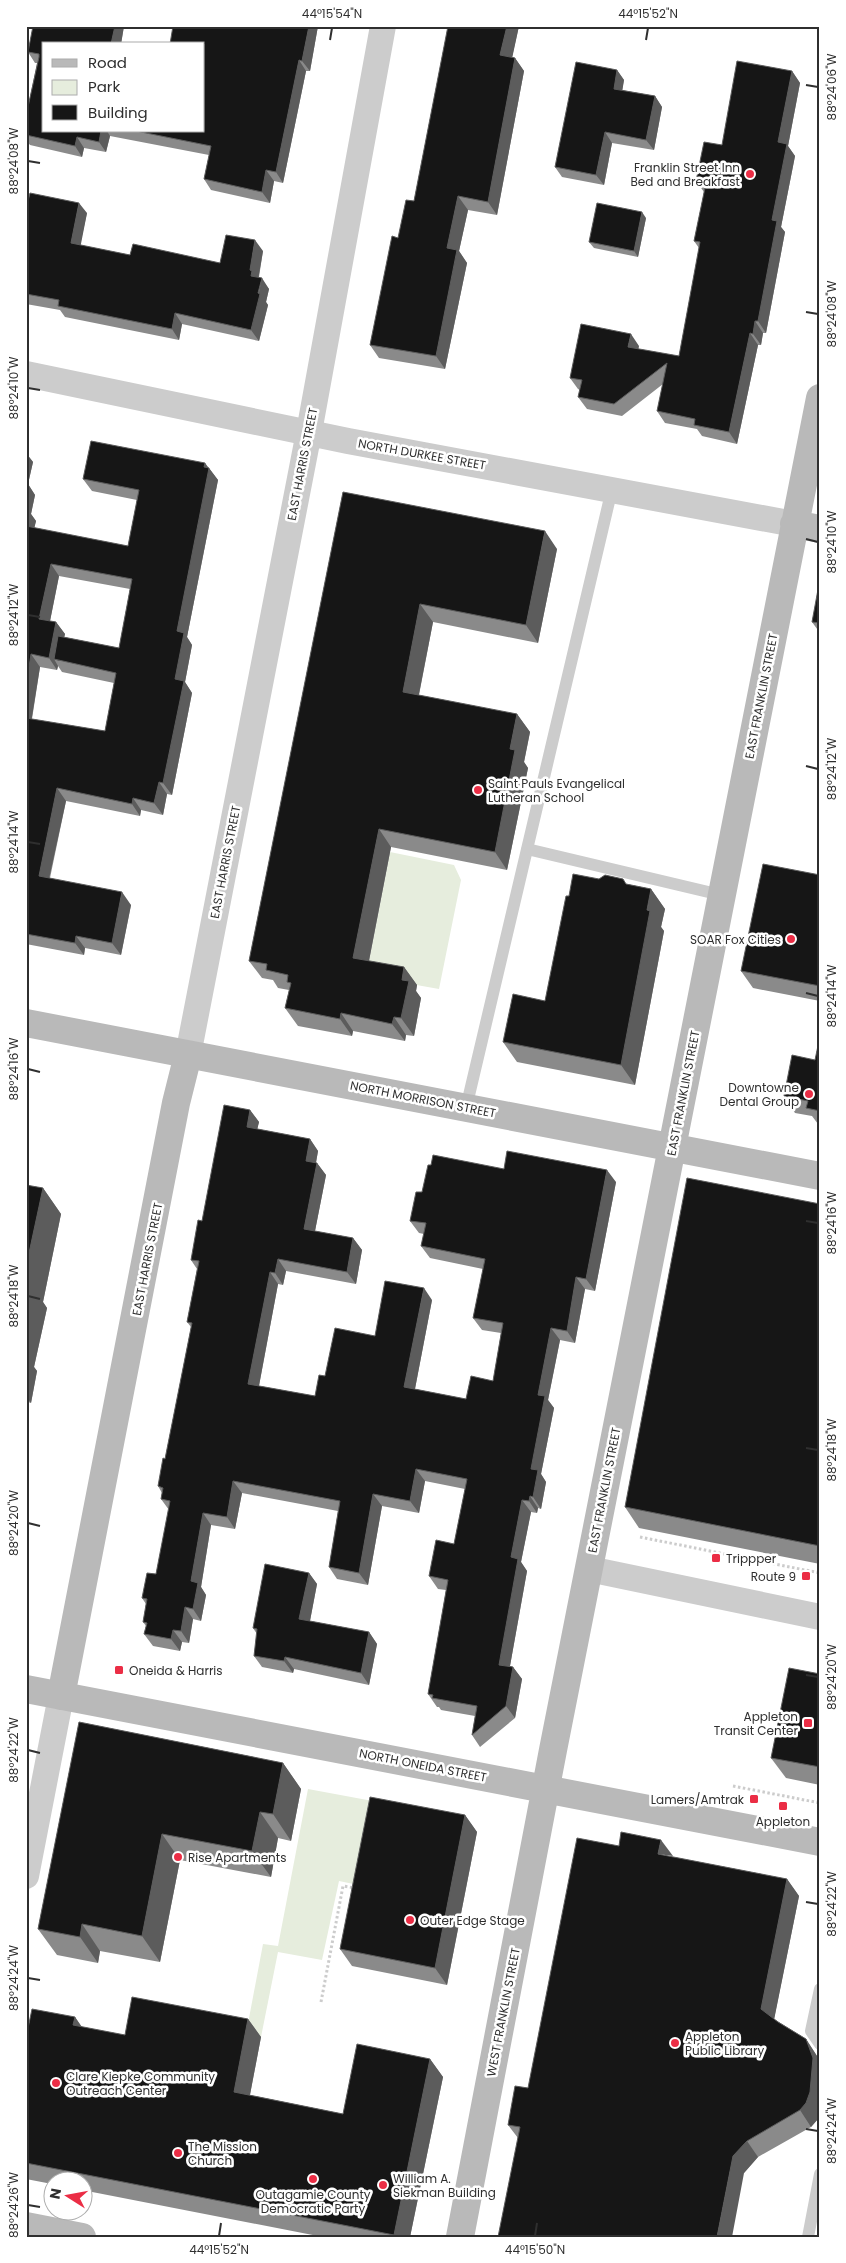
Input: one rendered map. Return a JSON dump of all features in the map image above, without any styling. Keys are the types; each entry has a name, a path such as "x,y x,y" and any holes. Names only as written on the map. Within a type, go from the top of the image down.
{"main road":[{"name":"EAST FRANKLIN STREET","path":"546,1788 722,895 807,527 820,398"},
{"name":"NORTH MORRISON STREET","path":"26,1023 673,1146 820,1176"},
{"name":"EAST HARRIS STREET","path":"61,1696 176,1103 188,1055"},
{"name":"NORTH ONEIDA STREET","path":"26,1689 820,1842"},
{"name":"WEST FRANKLIN STREET","path":"460,2237 546,1788"},
{"path":"26,2226 82,2237"}],"street":[{"name":"EAST HARRIS STREET","path":"188,1055 309,432 383,26"},
{"name":"NORTH DURKEE STREET","path":"26,374 391,449 612,488 807,527"},
{"path":"589,1569 820,1617"},
{"path":"26,1876 61,1696"}],"lane":[{"path":"466,1108 612,488"},
{"path":"527,849 722,895"},
{"path":"820,1989 811,2031 820,2044"},
{"path":"808,2237 820,2174"}],"path":[{"path":"640,1537 820,1573"},
{"path":"732,1786 820,1803"},
{"path":"321,2002 343,1886 358,1889"}],"green space":[{"path":"390,852 454,865 461,880 439,989 366,976"},
{"path":"308,1789 405,1807 368,1887 339,1881 322,1960 278,1952 261,2037 246,2034 263,1944 278,1946"}],"building":[{"path":"33,26 115,26 111,42 42,42 42,132 101,132 99,142 77,137 75,146 26,135 26,116 39,57 39,54 28,52"},
{"path":"173,26 309,26 302,61 299,60 276,172 266,170 262,192 204,179 211,146 141,132 205,132 205,42 170,42"},
{"path":"448,26 507,26 500,55 515,58 488,202 458,196 447,248 457,250 436,356 370,345 392,236 398,238 406,200 414,201"},
{"path":"737,61 792,71 778,142 787,144 772,220 777,221 758,321 755,321 753,334 750,333 729,432 694,425 695,419 657,411 667,363 614,404 578,397 582,380 570,378 581,324 631,334 628,347 679,356 700,242 694,241 706,183 696,181 704,142 722,145"},
{"path":"576,62 617,70 614,89 655,96 646,140 605,132 596,175 555,167"},
{"path":"30,193 79,203 71,243 130,255 133,244 220,263 226,235 255,240 250,270 252,271 251,276 262,278 251,330 175,313 172,329 58,306 59,300 26,294 26,209"},
{"path":"597,203 642,212 634,251 589,242"},
{"path":"91,441 205,463 204,467 209,468 177,631 184,633 175,679 184,681 163,783 159,782 154,803 133,798 132,804 57,788 39,876 122,892 112,943 76,936 75,943 26,934 26,718 105,731 116,673 54,659 58,636 119,648 132,579 51,564 39,619 56,622 49,658 31,654 26,687 26,526 128,546 139,490 83,479"},
{"path":"343,492 545,531 526,625 420,604 403,692 517,714 510,749 515,750 495,852 379,829 353,958 404,967 402,980 409,981 401,1018 394,1017 392,1024 341,1013 340,1019 285,1008 291,983 287,982 288,975 266,970 267,964 249,961"},
{"path":"820,584 820,623 812,622"},
{"name":"SOAR Fox Cities","path":"763,864 820,875 820,986 741,971"},
{"path":"573,874 599,879 605,875 623,879 626,884 651,889 647,910 650,911 621,1065 503,1042 513,994 545,1001 566,896 569,896"},
{"path":"820,1036 820,1111 806,1108 808,1101 784,1096 792,1055 815,1060"},
{"path":"224,1105 250,1110 247,1127 310,1139 306,1161 317,1163 304,1229 353,1238 347,1272 278,1259 275,1273 270,1272 248,1384 315,1396 319,1375 325,1376 335,1328 375,1336 385,1281 424,1288 404,1387 466,1399 471,1376 493,1381 503,1323 473,1318 485,1259 421,1246 426,1223 410,1221 416,1192 422,1192 428,1165 431,1165 433,1155 504,1169 507,1151 607,1170 586,1279 576,1277 567,1331 551,1328 538,1395 545,1396 531,1469 538,1470 533,1497 530,1496 529,1501 522,1500 511,1557 518,1559 499,1665 513,1667 506,1706 472,1735 477,1706 432,1698 433,1695 428,1694 448,1580 429,1576 436,1540 454,1544 467,1479 416,1469 410,1501 373,1494 359,1573 329,1567 340,1501 233,1481 227,1517 203,1513 191,1581 198,1583 193,1609 185,1607 181,1631 173,1630 171,1639 144,1634 147,1623 143,1622 147,1599 142,1598 147,1573 156,1574 170,1501 161,1499 163,1488 158,1486 192,1323 187,1322 199,1261 191,1260 198,1220 202,1221"},
{"path":"687,1178 820,1204 820,1546 625,1507"},
{"path":"26,1185 43,1188 26,1267"},
{"path":"265,1564 309,1573 299,1619 369,1632 361,1673 285,1657 284,1661 254,1656 257,1629 253,1628"},
{"path":"789,1668 820,1674 820,1767 771,1758"},
{"name":"Rise Apartments","path":"79,1722 283,1763 273,1814 260,1812 252,1851 162,1834 142,1936 82,1924 80,1937 38,1929"},
{"name":"Outer Edge Stage","path":"370,1797 465,1815 435,1968 340,1949"},
{"name":"Appleton Public Library","path":"621,1832 661,1840 658,1854 787,1879 761,2009 806,2039 813,2058 810,2092 806,2103 800,2110 747,2141 733,2156 717,2237 498,2237 520,2127 508,2125 515,2086 528,2088 577,1838 619,1846"},
{"path":"132,1997 248,2019 234,2092 343,2114 357,2044 430,2059 394,2235 92,2176 92,2170 62,2170 26,2163 26,2038 32,2009 75,2017 73,2025 125,2035"}],"place":[{"name":"Franklin Street Inn Bed and Breakfast","path":"750,174"},
{"name":"Saint Pauls Evangelical Lutheran School","path":"478,790"},
{"name":"SOAR Fox Cities","path":"791,939"},
{"name":"Downtowne Dental Group","path":"809,1094"},
{"name":"Trippper","path":"716,1558"},
{"name":"Route 9","path":"806,1576"},
{"name":"Oneida & Harris","path":"119,1670"},
{"name":"Appleton Transit Center","path":"808,1723"},
{"name":"Lamers/Amtrak","path":"754,1799"},
{"name":"Appleton","path":"783,1806"},
{"name":"Rise Apartments","path":"178,1857"},
{"name":"Outer Edge Stage","path":"410,1920"},
{"name":"Appleton Public Library","path":"675,2043"},
{"name":"Clare Kiepke Community Outreach Center","path":"56,2083"},
{"name":"The Mission Church","path":"178,2153"},
{"name":"Outagamie County Democratic Party","path":"313,2179"},
{"name":"William A. Siekman Building","path":"383,2185"}]}
